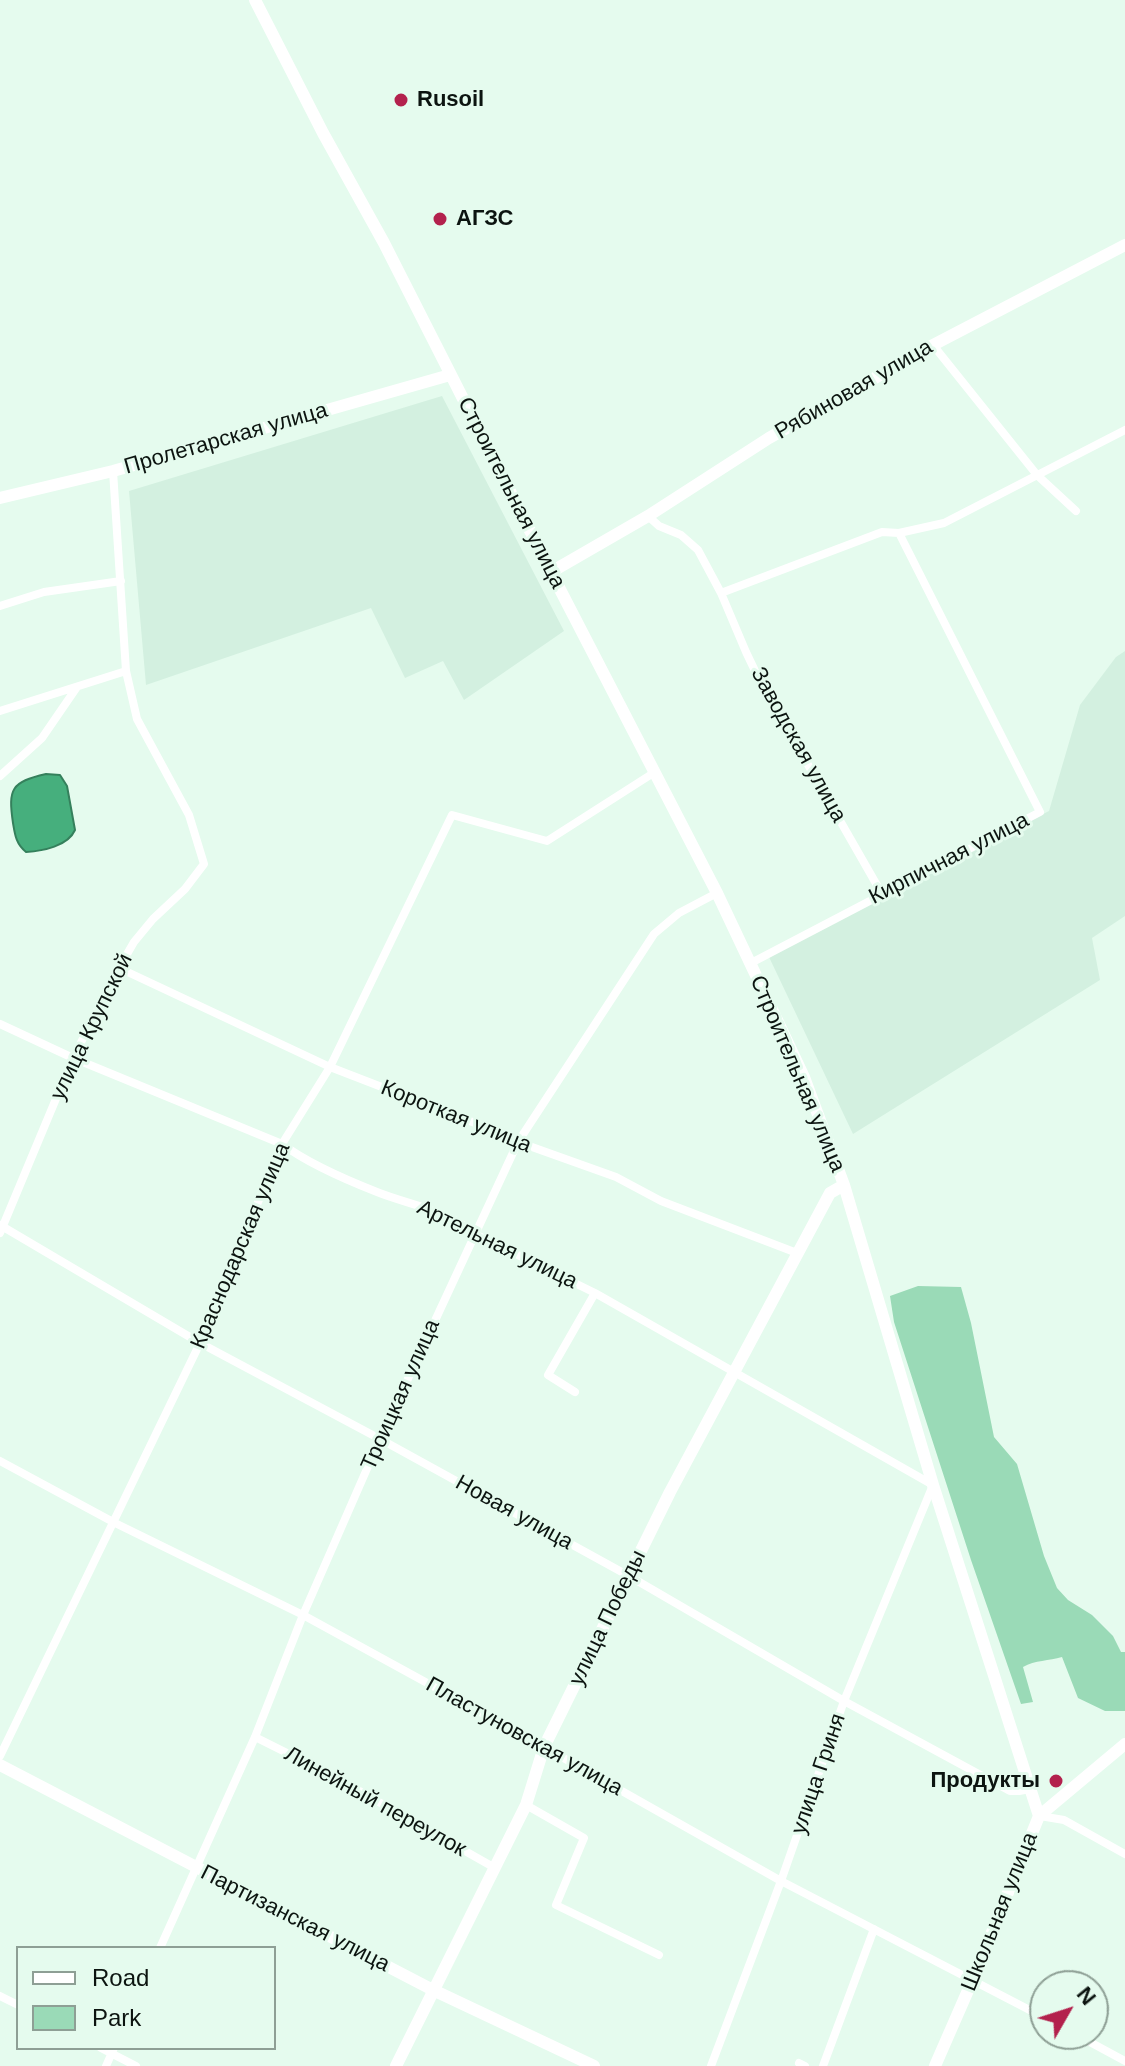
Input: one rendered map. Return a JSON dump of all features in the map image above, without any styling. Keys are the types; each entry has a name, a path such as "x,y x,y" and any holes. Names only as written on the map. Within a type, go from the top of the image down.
{"street":[{"name":"Строительная улица","path":"255,0 384,243 717,893 804,1077 844,1185 933,1485 1039,1816"},
{"name":"Рябиновая улица","path":"551,572 648,516 769,438 933,345 1125,245"},
{"path":"933,345 1037,475 1076,511"},
{"name":"Пролетарская улица","path":"0,498 113,471 450,375"},
{"path":"721,593 882,532 899,533 944,523 1125,430"},
{"name":"улица Крупской","path":"1,1228 73,1058 119,968 134,942 185,889 204,864 189,815 137,719 126,671 113,471"},
{"name":"Заводская улица","path":"648,516 659,526 681,535 698,550 769,700 882,894"},
{"name":"Кирпичная улица","path":"751,963 1040,812 899,533"},
{"path":"0,606 44,592 121,581"},
{"path":"0,711 126,671"},
{"path":"0,776 42,738 77,687"},
{"name":"Краснодарская улица","path":"0,1756 200,1343 282,1144 330,1067 452,815 547,841 655,772"},
{"name":"Троицкая улица","path":"161,1946 255,1737 303,1615 380,1439 518,1142 654,934 679,913 717,893"},
{"name":"Короткая улица","path":"119,968 330,1067 518,1142 616,1177 661,1201 797,1253"},
{"name":"Артельная улица","path":"0,1024 73,1058 282,1144 295,1154 379,1193 465,1225 475,1234 595,1293 933,1485"},
{"name":"улица Победы","path":"396,2066 526,1805 544,1747 670,1492 830,1193 844,1185"},
{"name":"Новая улица","path":"1,1228 200,1343 629,1576 844,1701 1010,1791 1030,1789"},
{"path":"575,1392 548,1375 595,1293"},
{"name":"Пластуновская улица","path":"0,1461 115,1523 303,1615 781,1881 1029,2009"},
{"name":"улица Гриня","path":"711,2066 781,1881 844,1701 933,1485"},
{"name":"Линейный переулок","path":"255,1737 333,1776 495,1868"},
{"name":"Школьная улица","path":"935,2066 1039,1816 1125,1744"},
{"name":"Партизанская улица","path":"0,1765 433,1990 594,2066"},
{"path":"526,1805 584,1838 556,1905 659,1955"},
{"path":"1039,1816 1064,1820 1125,1854"},
{"path":"823,2066 874,1929"},
{"path":"1105,2050 1125,2061"},
{"path":"106,2066 113,2051 136,2066"}],"shaded area":[{"path":"442,396 564,631 464,700 443,661 405,678 371,608 146,685 129,491"},
{"path":"1125,651 1125,916 1092,938 1100,980 853,1134 769,957 1049,811 1080,705 1116,657"},
{"path":"46,774 60,775 67,786 75,830 61,844 26,852 15,835 12,795 14,789 25,780"}],"green space":[{"path":"918,1286 961,1287 994,1437 1017,1464 1044,1556 1057,1588 1068,1600 1092,1615 1113,1636 1121,1652 1125,1652 1125,1711 1105,1711 1078,1698 1062,1657 1023,1667 1033,1702 1021,1704 894,1322 890,1296"}],"place":[{"name":"Rusoil","path":"401,100"},
{"name":"АГЗС","path":"440,219"},
{"name":"Продукты","path":"1056,1781"}]}
